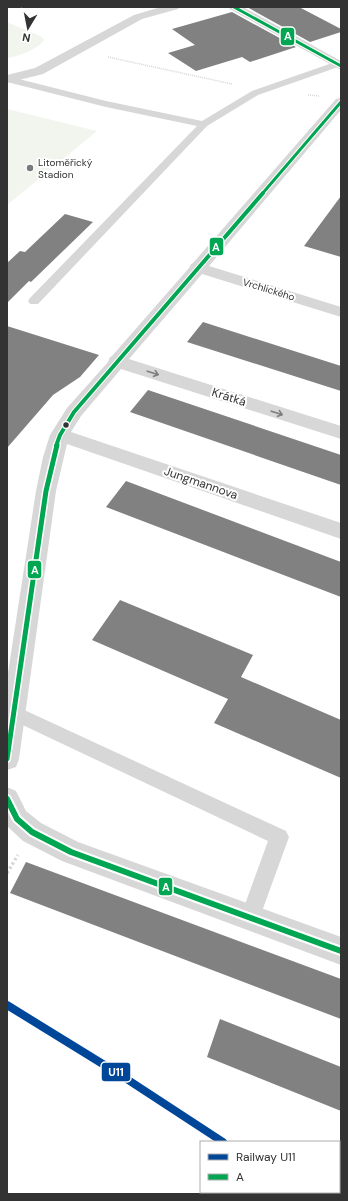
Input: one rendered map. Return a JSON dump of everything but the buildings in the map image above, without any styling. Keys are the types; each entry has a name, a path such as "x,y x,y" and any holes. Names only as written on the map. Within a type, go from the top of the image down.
{"street":[{"path":"7,79 39,71 138,16 174,7"},
{"path":"234,7 339,65"},
{"path":"7,759 10,712 46,491 53,457 60,435 74,412 197,267 332,99"},
{"name":"Vrchlického","path":"197,267 341,312"},
{"name":"Krátká","path":"116,361 341,433"},
{"name":"Jungmannova","path":"60,435 341,531"},
{"path":"7,798 18,819 32,832 71,852 341,951"}],"lane":[{"path":"34,301 204,124 255,93 339,65"},
{"path":"7,79 106,104 204,124"},
{"path":"10,712 279,837 250,918"}],"path":[{"path":"81,48 103,56 279,95 332,99"}],"shaded area":[{"path":"7,22 44,39 39,46 34,49 7,58"},
{"name":"Litoměřický Stadion","path":"7,109 97,131 7,205"}],"rail line":[{"name":"U11","path":"7,1005 119,1074 221,1141"}],"transit line":[{"name":"A","path":"234,7 341,66"},
{"name":"A","path":"7,759 46,491 53,457 60,435 74,412 341,102"},
{"name":"A","path":"7,799 17,819 32,832 71,852 341,951"}],"place":[{"name":"Litoměřický Stadion","path":"30,168"}]}
